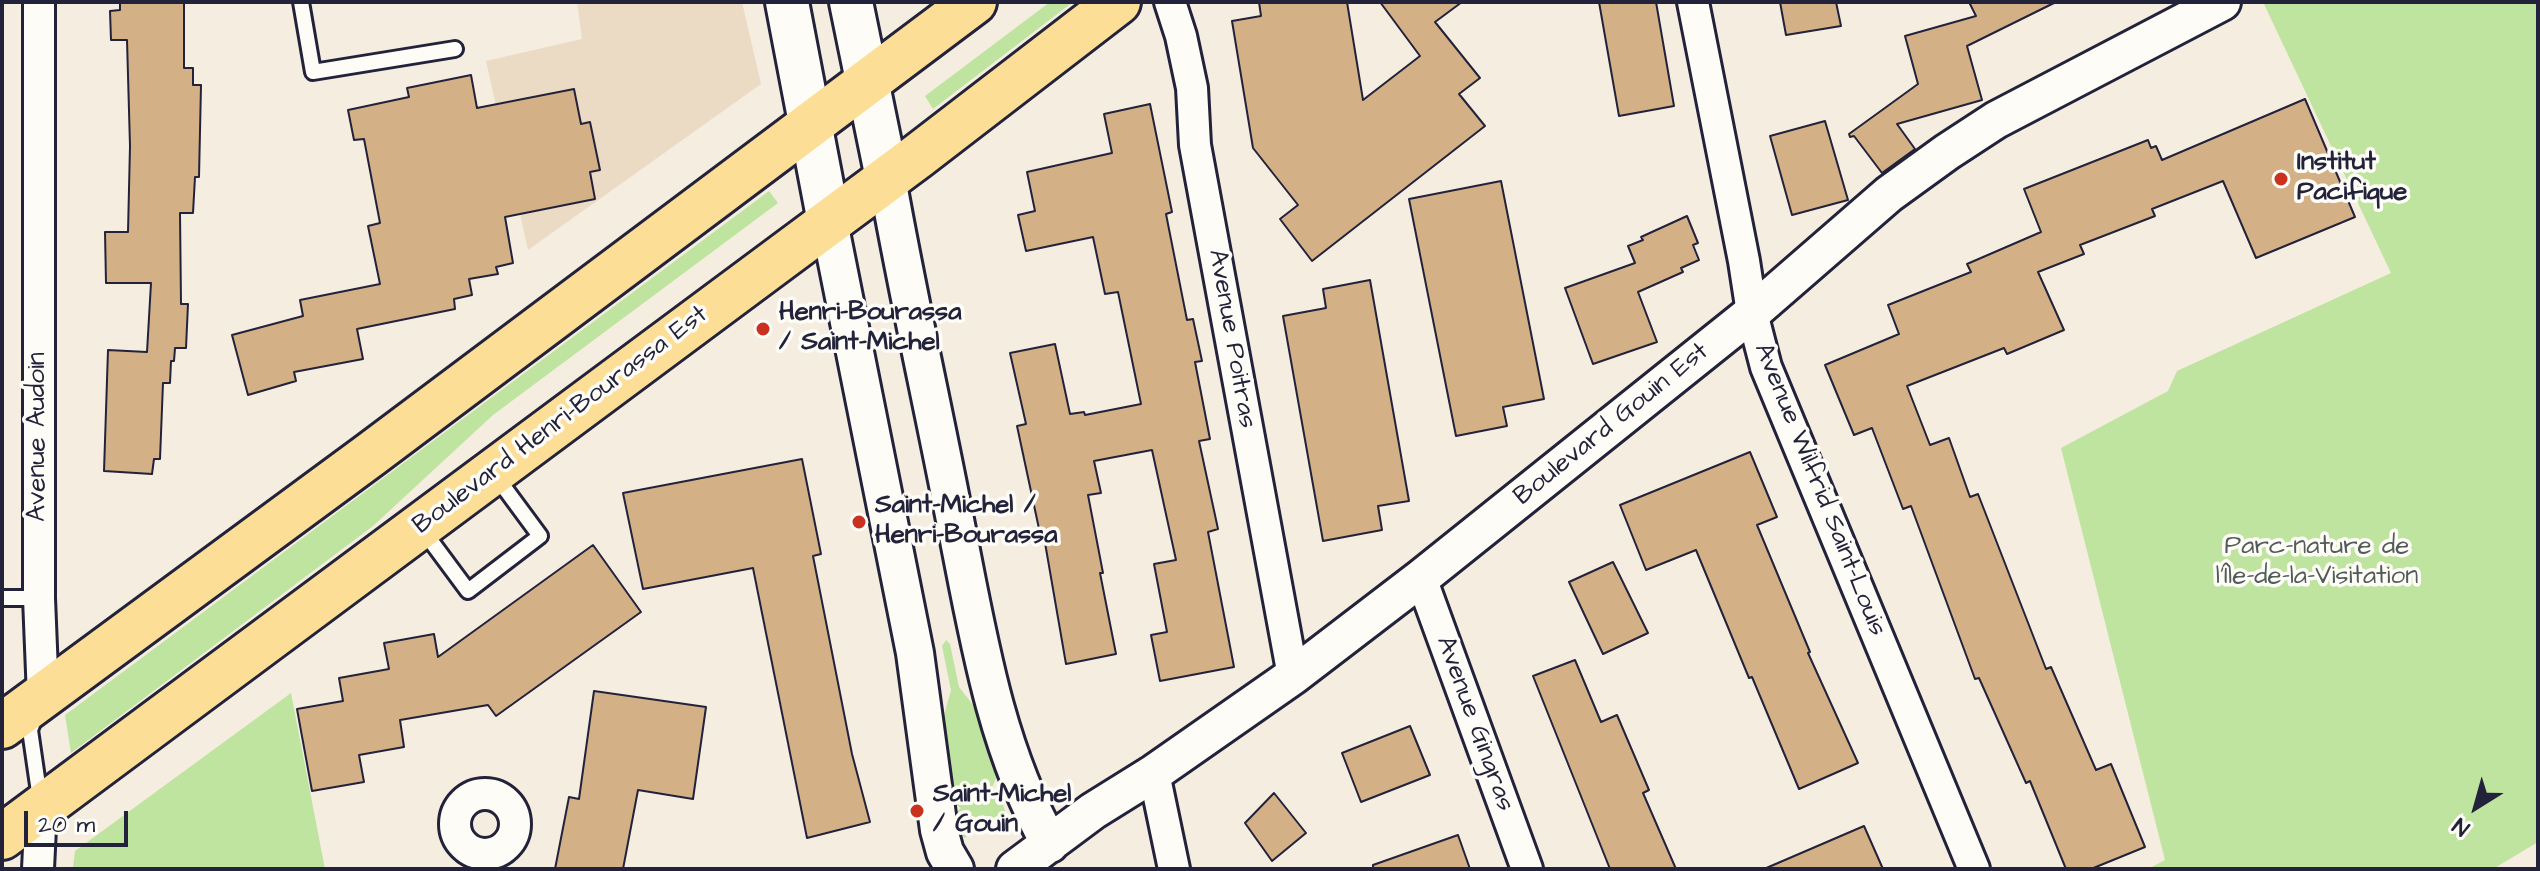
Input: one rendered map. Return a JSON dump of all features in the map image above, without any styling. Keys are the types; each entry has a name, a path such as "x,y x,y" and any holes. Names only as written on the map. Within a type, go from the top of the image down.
{"main road":[{"path":"787,2 829,222"},
{"path":"851,2 887,178"},
{"path":"2,726 974,2"},
{"name":"Boulevard Henri-Bourassa Est","path":"2,837 829,222 1118,2"}],"street":[{"name":"Avenue Audoin","path":"39,2 39,598 43,697"},
{"name":"Avenue Poitras","path":"1170,2 1192,88 1195,145 1293,676"},
{"name":"Avenue Wilfrid Saint-Louis","path":"1693,2 1752,313 1766,367 1974,869"},
{"name":"Boulevard Gouin Est","path":"1015,869 1093,811 1154,773 1293,676 1421,578 1752,313 1889,194 1947,152 1996,120 2222,2"},
{"path":"887,178 985,668 1019,779 1050,844"},
{"path":"829,222 915,653 941,838 955,869"},
{"name":"Avenue Gingras","path":"1421,578 1527,869"},
{"path":"1154,773 1174,869"},
{"name":"Avenue Audoin","path":"38,869 41,807"}],"lane":[{"path":"301,2 313,72 455,49"},
{"path":"419,526 468,591 540,536 492,471"},
{"path":"2,598 39,598"},
{"name":"Avenue Audoin","path":"41,807 30,730 43,697"}],"shaded area":[{"path":"577,2 742,2 761,84 528,250 486,61 582,39"}],"green space":[{"path":"1050,2 1073,2 933,109 925,96"},
{"name":"Parc-nature de l'Île-de-la-Visitation","path":"2263,2 2538,2 2538,842 2493,869 2148,869 2165,860 2061,448 2168,391 2177,371 2391,273"},
{"path":"769,191 778,203 493,415 373,526 71,753 65,715"},
{"path":"946,640 950,644 959,687 977,710 996,778 992,788 999,792 1006,814 964,838 955,827 954,814 961,808 952,803 943,719 951,690 942,646"},
{"path":"291,693 325,869 73,867 75,851"}],"building":[{"path":"120,2 184,2 184,68 193,68 193,85 201,85 199,177 195,177 193,213 180,213 181,304 188,304 186,348 175,348 170,383 163,383 160,459 154,459 152,474 104,471 108,350 147,352 151,283 106,283 105,232 128,232 130,146 127,40 111,40 110,11 120,10"},
{"path":"1259,2 1347,2 1363,100 1420,56 1380,2 1462,2 1435,22 1480,78 1459,94 1485,126 1312,261 1280,219 1298,205 1253,148 1232,21 1261,16"},
{"path":"1599,2 1656,2 1674,106 1619,116"},
{"path":"1780,2 1836,2 1841,26 1786,35"},
{"path":"1969,2 2056,2 1967,46 1982,100 1897,124 1915,149 1882,173 1854,136 1850,137 1849,134 1918,84 1905,36 1976,16"},
{"path":"471,75 477,108 574,89 581,124 590,122 600,170 590,172 595,199 505,217 513,263 496,267 498,274 469,279 472,295 454,299 455,309 357,329 363,359 294,372 296,381 248,395 232,335 303,316 300,300 380,284 368,226 380,223 364,139 354,140 348,110 409,97 407,88"},
{"path":"2305,99 2355,217 2256,258 2223,181 2152,209 2155,216 2080,245 2084,254 2038,272 2064,330 2007,354 2004,348 1907,386 1930,445 1949,438 1970,497 1978,494 2046,669 2051,667 2096,770 2111,764 2145,847 2091,869 2066,869 2030,781 2026,783 1979,678 1975,679 1911,506 1903,509 1872,428 1854,435 1825,365 1899,334 1888,305 1971,272 1967,264 2041,232 2024,189 2148,140 2151,148 2156,146 2162,160"},
{"path":"1150,104 1172,212 1166,214 1187,320 1193,319 1202,361 1195,362 1210,439 1199,441 1218,529 1208,532 1234,667 1160,681 1151,635 1167,632 1154,564 1176,560 1152,450 1094,461 1101,493 1088,495 1116,654 1066,664 1044,537 1041,538 1017,426 1026,424 1010,353 1055,344 1070,414 1084,412 1085,415 1141,404 1118,292 1105,294 1093,237 1026,251 1018,215 1035,211 1027,172 1112,153 1104,114"},
{"path":"1825,121 1848,200 1792,215 1770,136"},
{"path":"1501,181 1544,399 1503,407 1507,426 1456,436 1409,199"},
{"path":"1687,216 1698,243 1693,245 1699,260 1681,268 1683,272 1638,292 1657,342 1593,364 1565,288 1635,263 1628,246"},
{"path":"1370,280 1409,501 1378,506 1382,530 1323,541 1283,316 1326,308 1323,289"},
{"path":"1750,452 1777,517 1757,525 1808,653 1858,763 1799,789 1696,550 1646,570 1620,505"},
{"path":"802,459 821,554 813,556 852,754 870,822 807,838 753,568 643,589 623,493"},
{"path":"593,545 641,612 496,716 488,705 400,720 404,747 359,755 364,782 312,791 297,709 343,701 339,678 389,669 384,643 434,634 438,657"},
{"path":"1613,562 1648,633 1603,654 1569,582"},
{"path":"1575,660 1601,722 1617,715 1649,790 1643,793 1676,869 1610,869 1533,676"},
{"path":"594,691 706,707 693,799 638,790 623,869 555,869 569,797 579,799"},
{"path":"1410,726 1430,775 1361,802 1342,753"},
{"path":"1274,793 1306,833 1272,861 1245,823"},
{"path":"1864,826 1883,869 1764,869"},
{"path":"1458,835 1470,869 1373,869 1373,865"}],"place":[{"name":"Institut Pacifique","path":"2281,179"},
{"name":"Henri-Bourassa / Saint-Michel","path":"763,329"},
{"name":"Saint-Michel / Henri-Bourassa","path":"859,522"},
{"name":"Saint-Michel / Gouin","path":"917,811"}]}
